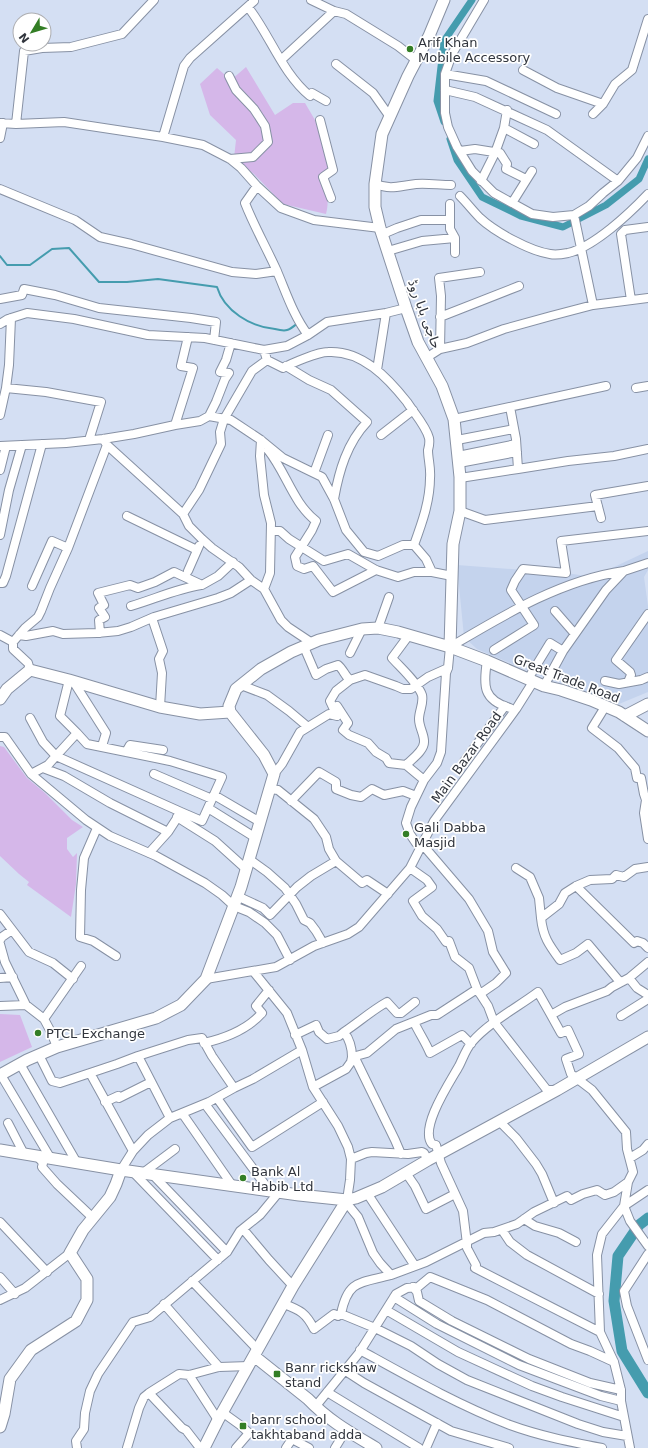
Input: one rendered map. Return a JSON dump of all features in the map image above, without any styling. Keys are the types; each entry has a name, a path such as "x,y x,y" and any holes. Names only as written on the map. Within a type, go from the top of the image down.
{"main road":[{"name":"حاجی بابا روڈ","path":"444,0 429,36 416,60 382,134 375,184 376,207 406,308 418,342 442,386 454,419 459,459 460,511 453,544 450,647"},
{"name":"Great Trade Road","path":"230,712 229,706 236,689 260,669 291,652 319,640 362,629 378,628 450,647 487,661 544,686 580,696 625,716 648,731"},
{"path":"0,699 3,688 30,670 160,707 200,714 230,712 264,755 274,774 236,901 206,979 181,1005 156,1018 57,1047 0,1075"},
{"path":"625,716 648,704"},
{"path":"0,1150 121,1170 347,1200 382,1187 428,1160 558,1090 648,1036"},
{"path":"0,1427 10,1380 31,1350 76,1321 87,1300 87,1279 70,1253 83,1230 110,1197 121,1170"},
{"path":"204,1448 220,1416 293,1286 347,1200"},
{"path":"256,1353 338,1426 376,1448"}],"street":[{"path":"16,124 24,51 42,48 71,47 122,34 154,0"},
{"path":"162,137 184,66 190,58 248,7 254,1 253,0"},
{"path":"311,0 334,11 346,14 398,46 416,60"},
{"path":"484,0 453,51 445,74 445,113 448,126 472,171 494,193 532,214 553,217 574,215 589,206 618,181 637,158 648,136"},
{"path":"248,7 301,89 326,101"},
{"path":"281,60 334,11"},
{"path":"593,114 603,104 616,84 632,70 648,19"},
{"path":"336,64 373,93 390,118"},
{"path":"523,70 557,88 603,104"},
{"path":"445,74 486,81 556,114"},
{"path":"229,76 236,90 254,109 265,126 268,142 253,157 230,159"},
{"path":"445,90 476,97 507,110 547,130 618,181"},
{"path":"481,181 495,153 504,128 507,110"},
{"path":"320,120 333,170 323,177 330,198"},
{"path":"0,138 2,123 16,124 64,122 162,137 203,145 230,159 281,208 314,220 382,231 421,220 449,220"},
{"path":"504,128 534,144"},
{"path":"460,151 475,149 500,153 507,164 506,169 526,179"},
{"path":"512,203 532,171"},
{"path":"375,184 386,188 417,184 452,185"},
{"path":"257,186 245,203 299,323 308,335"},
{"path":"0,189 75,220 100,237 232,272 256,274 276,271"},
{"path":"460,196 481,218 496,230 532,249 550,255 568,253 592,242 634,209 648,194"},
{"path":"450,204 449,220 450,229 455,238 455,254"},
{"path":"574,215 593,305"},
{"path":"631,300 621,234 625,230 648,227"},
{"path":"388,250 422,241 455,238"},
{"path":"440,349 441,296 439,278 480,272"},
{"path":"440,317 519,286"},
{"path":"0,299 22,295 24,289 55,295 99,308 216,322 214,340"},
{"path":"426,358 440,349 467,343 504,329 593,305 648,298"},
{"path":"0,324 11,318 27,313 74,319 148,335 206,338 264,350 287,346 308,335 327,322 386,313 406,308"},
{"path":"377,370 386,313"},
{"path":"0,415 9,365 11,318"},
{"path":"175,425 193,368 181,366 188,337"},
{"path":"0,470 3,446 89,440 105,442 134,434 200,421 209,416 229,373 220,372 226,360 231,343"},
{"path":"264,350 267,360 283,368 293,363 328,352 351,354 386,376 397,389 413,410 429,437 430,479 428,504 414,545"},
{"path":"183,514 199,490 221,444 220,432 224,419 252,371 267,360"},
{"path":"286,366 309,380 331,390 367,422 351,444 338,477 334,499"},
{"path":"454,419 606,386"},
{"path":"636,388 648,386"},
{"path":"6,388 46,392 101,402 89,440"},
{"path":"510,407 518,469"},
{"path":"381,435 413,410"},
{"path":"209,416 231,420 261,440 283,458 322,477 334,499 346,530 364,552 378,556 403,545 414,545 426,559 432,572"},
{"path":"457,440 514,429"},
{"path":"314,473 328,435"},
{"path":"261,440 260,456 264,495 271,523 270,573 264,590"},
{"path":"261,440 274,458 298,501 308,515 316,521 302,548 295,557 297,566 304,568 313,566 333,592 376,570"},
{"path":"105,442 183,514 189,526 202,539 239,566 251,580 264,590 281,620 308,645 316,675 326,668 338,665 344,670 350,680"},
{"path":"30,670 28,663 13,649 13,642 38,617 68,548 105,442"},
{"path":"0,583 3,583 6,576 42,444"},
{"path":"0,534 9,490 22,445"},
{"path":"459,459 516,448"},
{"path":"460,478 568,461 614,456 648,448"},
{"path":"602,518 595,495 648,486"},
{"path":"460,511 485,520 598,506"},
{"path":"127,516 197,550"},
{"path":"271,531 280,531 302,548 324,561 348,554 376,570 398,577 414,572 432,572 452,576"},
{"path":"494,650 534,626 511,590 523,569 566,573 560,541 648,531"},
{"path":"188,571 202,539"},
{"path":"32,586 52,541 68,548"},
{"path":"131,606 155,599 174,590 202,584 218,576 233,562"},
{"path":"353,1056 366,1053 396,1029 431,1015 437,1015 496,983 506,973 493,952 488,930 469,898 422,844 416,843 410,834 406,823 411,807 424,780 437,763 442,752 446,673 448,668 450,647 521,607 575,582 605,574 624,571 648,563"},
{"path":"544,686 575,634 606,590 624,571"},
{"path":"100,633 99,620 105,617 99,608 104,605 98,594 130,585 138,588 155,582 174,572 202,584"},
{"path":"19,635 26,636 53,631 63,634 100,633 125,629 152,618 231,593 251,580"},
{"path":"378,628 389,598"},
{"path":"555,611 575,634"},
{"path":"628,682 631,675 630,672 616,660 648,614"},
{"path":"152,618 163,651 160,658 162,673 160,707"},
{"path":"350,653 362,629"},
{"path":"0,635 13,642"},
{"path":"406,765 423,748 424,740 419,719 422,695 392,658 409,635"},
{"name":"Main Bazar Road","path":"206,979 276,967 322,943 348,934 359,927 410,868 437,817 516,709 550,643 563,652"},
{"path":"487,661 485,689 491,699 499,704 516,709"},
{"path":"330,700 336,691 350,680 365,676 396,686 403,690 411,689 428,677 448,668"},
{"path":"605,681 619,684 641,680 648,676"},
{"path":"71,681 60,716 87,744 170,761 222,777 202,821 179,815"},
{"path":"71,681 106,733 102,746"},
{"path":"241,685 267,695 308,727"},
{"path":"274,774 282,764 300,732 329,714 337,716 330,700"},
{"path":"330,700 337,706 348,723 343,730 349,735 368,743 376,752 386,758 389,763 406,765 424,780"},
{"path":"463,763 505,706"},
{"path":"605,707 592,728 618,748 635,768 637,778 641,778 646,800 644,813 648,839"},
{"path":"30,718 43,742 56,756 179,815 248,864 267,872 285,888 296,904 304,920 310,923 322,943"},
{"path":"31,774 43,768 77,733"},
{"path":"0,737 5,737 13,746 31,774 97,828 110,836 149,853 205,883 222,895 236,901 263,908 270,915 297,887 311,876 336,861"},
{"path":"126,752 130,745 163,750"},
{"path":"43,768 64,776 110,803 168,832"},
{"path":"291,801 319,772 336,782 336,789 351,795 360,797 372,788 384,795 403,791 416,796"},
{"path":"154,774 213,797 260,822"},
{"path":"270,789 278,790 314,820 321,830 336,861 362,883 367,880 388,894"},
{"path":"208,808 256,838"},
{"path":"149,853 168,832 179,815"},
{"path":"97,828 84,858 81,890 80,937 93,941 116,956"},
{"path":"541,918 559,904 565,893 576,886 590,880 612,879 616,875 624,877 635,869 648,867"},
{"path":"410,868 427,880 432,887 413,901 422,916 437,929 446,942 449,940 455,957 469,968 479,992 488,1006 494,1022 546,1090 558,1090"},
{"path":"516,868 530,877 539,898 542,927 547,943 560,960 576,953 588,944 620,982"},
{"path":"576,886 634,943 637,941 646,943"},
{"path":"236,901 265,923 277,935 290,960"},
{"path":"0,914 29,952 53,963 72,979"},
{"path":"0,940 12,930"},
{"path":"1,950 26,1005 44,1020 57,1047"},
{"path":"551,1015 564,1007 607,991 629,978 648,962"},
{"path":"44,1020 81,966"},
{"path":"253,971 287,1013 302,1050 313,1087 338,1126 348,1147 351,1159 347,1200 349,1206 358,1217 373,1253 391,1275"},
{"path":"0,978 13,977"},
{"path":"629,978 637,988 648,995"},
{"path":"204,1043 222,1039 255,1021 262,1013 256,1006 269,990"},
{"path":"600,1332 475,1268 476,1265 467,1248 463,1211 440,1163 440,1154 436,1144 432,1144 429,1136 436,1106 471,1044 494,1022 538,992 561,1033 568,1030 579,1054 566,1060 571,1074 592,1090 626,1132 627,1150 632,1172 628,1182 624,1206 630,1221 648,1246"},
{"path":"621,1016 648,999"},
{"path":"295,1035 316,1026 319,1032 327,1039 339,1036 356,1025 372,1010 387,1002 397,1013 401,1013 415,1002"},
{"path":"0,1006 26,1005"},
{"path":"414,1022 430,1053 462,1035 471,1044"},
{"path":"344,1032 348,1037 353,1056 401,1154"},
{"path":"39,1055 52,1081 60,1083 188,1040 202,1038 212,1056 234,1088"},
{"path":"121,1170 133,1151 148,1135 170,1118 217,1098 302,1050"},
{"path":"138,1056 170,1118"},
{"path":"313,1087 346,1069 353,1056"},
{"path":"20,1064 77,1163"},
{"path":"90,1073 133,1151"},
{"path":"0,1075 51,1159"},
{"path":"105,1102 118,1096 120,1098 152,1082"},
{"path":"217,1098 252,1147 323,1102"},
{"path":"77,1448 76,1441 84,1430 85,1413 90,1391 98,1374 134,1322 150,1317 227,1252 240,1231 260,1215 274,1191 205,1104"},
{"path":"182,1113 232,1185"},
{"path":"499,1121 516,1138 536,1164 542,1174 554,1203"},
{"path":"8,1123 24,1154"},
{"path":"630,1158 643,1150 648,1144"},
{"path":"143,1173 176,1149"},
{"path":"351,1159 372,1152 393,1152 401,1154 422,1152 428,1160"},
{"path":"37,1156 42,1163 42,1166 57,1184 93,1218"},
{"path":"143,1173 227,1252"},
{"path":"143,1173 218,1260"},
{"path":"406,1173 415,1186 426,1209 455,1194"},
{"path":"341,1314 347,1294 354,1286 365,1280 391,1275 426,1262 484,1233 502,1230 517,1224 534,1212 567,1196 571,1200 583,1194 597,1190 605,1194 610,1193 614,1192 628,1182"},
{"path":"630,1448 621,1401 621,1390 614,1362 600,1332 597,1255 602,1234 624,1206 648,1190"},
{"path":"367,1193 415,1266"},
{"path":"524,1219 534,1226 559,1233 576,1242"},
{"path":"0,1222 47,1272"},
{"path":"243,1229 293,1286"},
{"path":"502,1230 510,1242 527,1255 599,1294"},
{"path":"0,1300 15,1294 47,1272 70,1253"},
{"path":"648,1254 624,1291 627,1306 648,1360"},
{"path":"0,1277 15,1294"},
{"path":"315,1406 360,1350 396,1294 407,1288 418,1287 430,1277 487,1300 571,1344 614,1362"},
{"path":"192,1281 256,1353"},
{"path":"413,1287 417,1292 419,1301 452,1321 529,1359 590,1383 621,1390"},
{"path":"394,1297 437,1324 519,1365 601,1396 621,1401"},
{"path":"164,1304 219,1367"},
{"path":"284,1304 298,1309 306,1315 314,1329 334,1314 338,1316 341,1314 375,1328 411,1346 438,1364 467,1380 578,1424 603,1432 627,1436"},
{"path":"386,1310 458,1352 532,1386 624,1417"},
{"path":"360,1350 464,1405 511,1425 555,1438 602,1448"},
{"path":"127,1448 139,1408 144,1397 149,1393 179,1374 189,1375 219,1367 248,1366"},
{"path":"344,1370 364,1383 451,1431 508,1448"},
{"path":"189,1375 220,1416 240,1425 249,1433 236,1448"},
{"path":"327,1392 420,1448"},
{"path":"149,1393 182,1428 186,1430 200,1448"},
{"path":"426,1448 437,1423"},
{"path":"335,1448 346,1430"},
{"path":"286,1448 292,1439 308,1448"}],"shaded area":[{"path":"246,67 275,115 293,103 305,103 315,120 330,169 320,176 326,190 326,214 283,204 254,174 234,158 236,140 210,115 200,84 217,68 231,80"},
{"path":"648,551 648,570 644,577 648,606 648,692 619,704 541,676 477,649 464,637 457,565 566,573 593,577"},
{"path":"0,746 4,747 27,778 45,793 72,820 83,827 67,838 67,849 73,857 77,853 76,884 71,917 27,885 29,882 0,856"},
{"path":"0,1014 20,1015 32,1047 0,1062"}],"waterway":[{"path":"444,122 437,101 444,41 472,0"},
{"path":"450,139 457,160 482,197 521,216 563,227 606,205 639,179 648,159"},
{"path":"0,256 7,265 30,265 52,249 69,248 99,282 127,282 158,279 217,287 221,296 232,310 248,321 266,328 283,330 290,329 298,323"},
{"path":"648,1218 639,1225 618,1256 614,1301 622,1351 648,1393"}],"place":[{"name":"Arif Khan Mobile Accessory","path":"410,49"},
{"name":"Gali Dabba Masjid","path":"406,834"},
{"name":"PTCL Exchange","path":"38,1033"},
{"name":"Bank Al Habib Ltd","path":"243,1178"},
{"name":"Banr rickshaw stand","path":"277,1374"},
{"name":"banr school takhtaband adda","path":"243,1426"}]}
